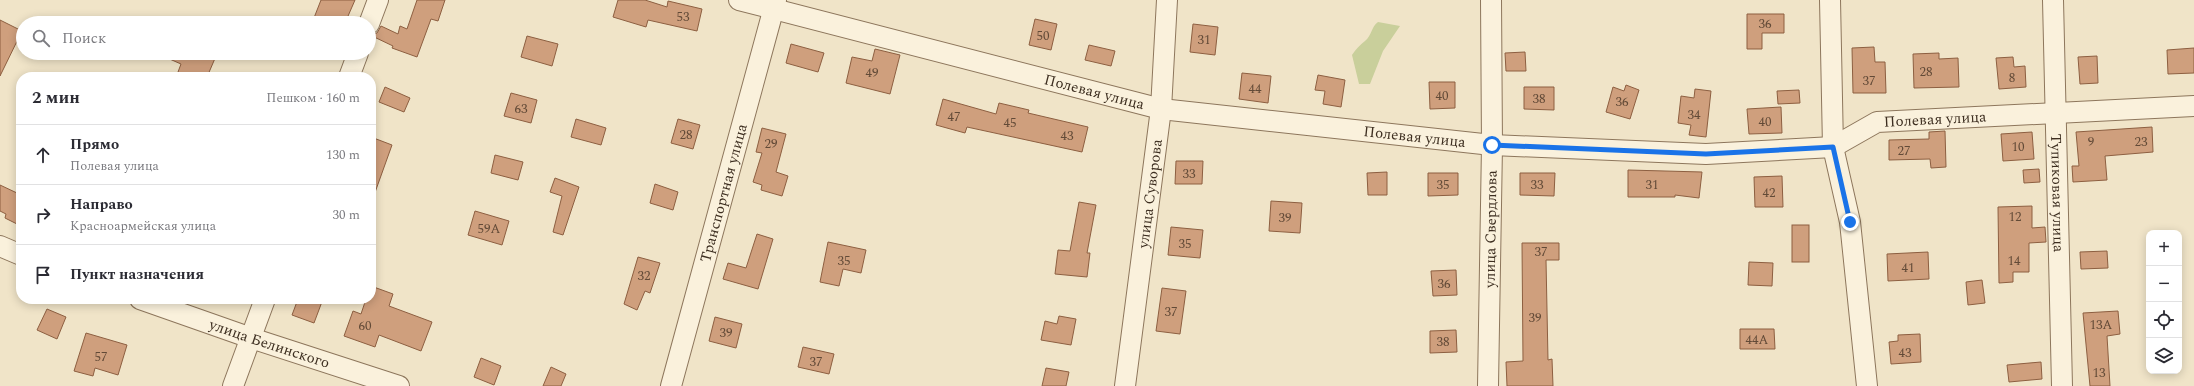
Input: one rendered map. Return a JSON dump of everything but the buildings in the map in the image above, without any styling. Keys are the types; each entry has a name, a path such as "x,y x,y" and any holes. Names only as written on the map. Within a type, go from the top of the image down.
{"street":[{"path":"372,16 378,0"},
{"name":"Полевая улица","path":"739,0 775,5 1161,109 1492,145 1706,154 1833,147 1878,122 2194,106"},
{"name":"улица Суворова","path":"1125,386 1161,109 1166,0"},
{"name":"улица Свердлова","path":"1488,386 1492,145 1490,0"},
{"path":"1830,0 1833,147 1850,222 1867,386"},
{"name":"Тупиковая улица","path":"2053,0 2062,386"},
{"name":"Транспортная улица","path":"671,386 775,5"},
{"path":"351,72 355,60"},
{"path":"0,246 16,253"},
{"name":"улица Белинского","path":"154,304 251,338 399,386"},
{"path":"233,386 263,304"}],"green space":[{"path":"1378,22 1400,26 1383,51 1370,84 1359,84 1352,55 1367,39"}],"route":[{"path":"1492,145 1706,154 1833,147 1850,222"}]}
